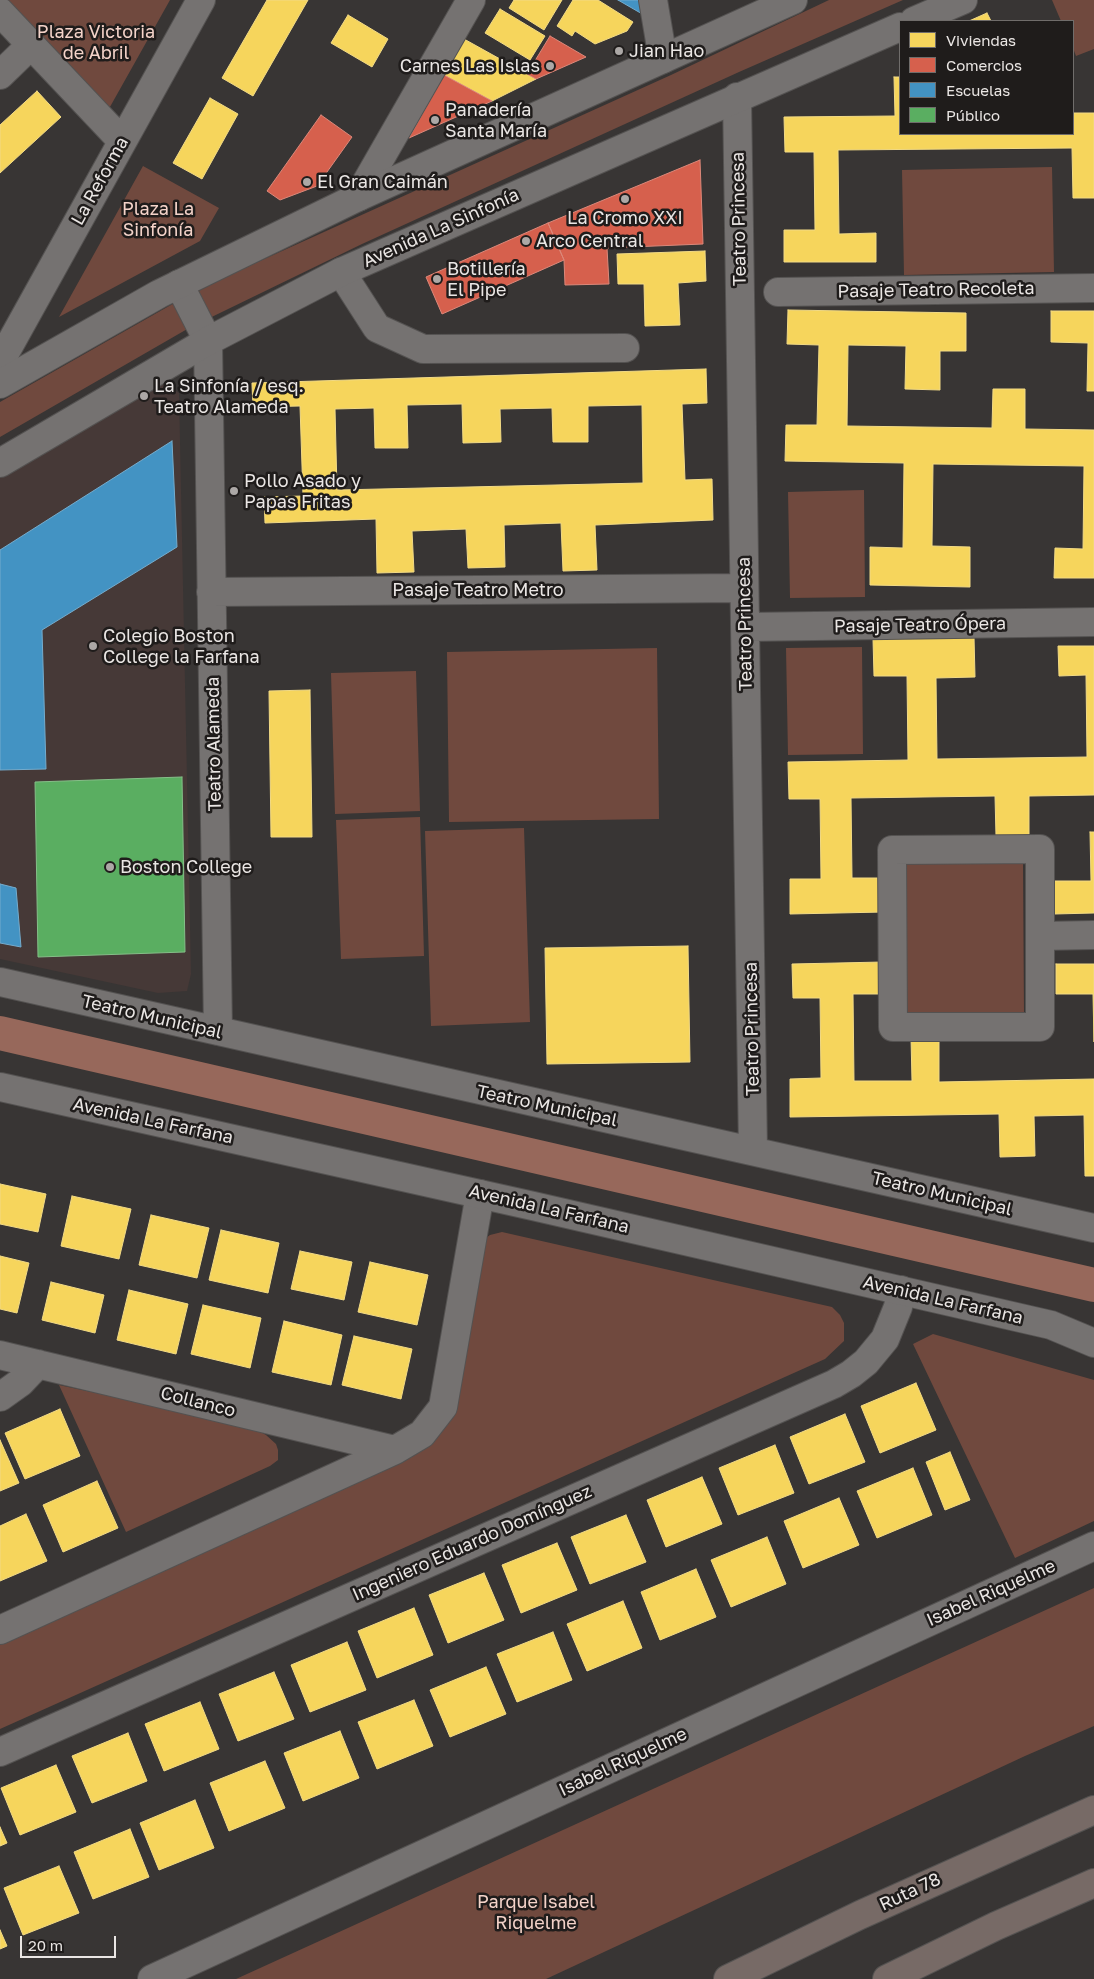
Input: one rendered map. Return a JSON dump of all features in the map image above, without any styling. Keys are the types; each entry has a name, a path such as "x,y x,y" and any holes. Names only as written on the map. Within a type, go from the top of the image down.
{"highway":[{"name":"Ruta 78","path":"728,1979 860,1915 1094,1810"},
{"path":"887,1979 996,1926 1094,1883"}],"street":[{"name":"La Reforma","path":"0,362 201,0"},
{"path":"358,197 471,0"},
{"path":"653,0 663,59"},
{"path":"0,384 179,284 358,197 793,0"},
{"path":"916,20 963,0"},
{"path":"0,12 122,141"},
{"name":"Avenida La Sinfonía","path":"0,463 208,341 341,272 899,27"},
{"path":"0,75 31,45"},
{"name":"Teatro Princesa","path":"737,98 753,1150"},
{"path":"341,272 377,328 423,349 626,348"},
{"name":"Teatro Alameda","path":"179,284 208,341 218,1031"},
{"name":"Pasaje Teatro Recoleta","path":"778,292 1094,288"},
{"name":"Pasaje Teatro Metro","path":"211,592 744,588"},
{"name":"Pasaje Teatro Ópera","path":"746,627 1094,622"},
{"path":"892,850 1040,850 1040,936 1040,1027 893,1027 892,850"},
{"path":"1040,936 1094,936"},
{"name":"Teatro Municipal","path":"0,982 557,1109 753,1150 1094,1228"},
{"name":"Avenida La Farfana","path":"0,1087 1051,1324 1094,1343"},
{"path":"0,1630 395,1450 422,1434 443,1407 480,1194"},
{"name":"Ingeniero Eduardo Domínguez","path":"0,1752 834,1384 866,1362 885,1339 898,1307 901,1290"},
{"name":"Collanco","path":"0,1355 395,1450"},
{"path":"0,1397 21,1382 38,1364"},
{"name":"Isabel Riquelme","path":"152,1979 1094,1546"}],"shaded area":[{"name":"Colegio Boston College la Farfana","path":"161,381 179,393 191,974 187,991 158,993 0,959 0,478 117,405"}],"green space":[{"name":"Plaza Victoria de Abril","path":"0,0 170,0 106,114"},
{"name":"Plaza La Sinfonía","path":"829,0 903,0 739,72 362,244 189,328 0,437 0,402 169,306 240,270 671,75"},
{"path":"1052,0 1094,0 1094,49 1076,56 1074,51 1074,20 1061,20"},
{"name":"Plaza La Sinfonía","path":"143,166 219,208 200,241 59,317"},
{"path":"1052,167 1054,272 904,275 902,170"},
{"path":"864,490 865,597 790,598 788,492"},
{"path":"862,647 863,754 788,755 786,648"},
{"path":"657,648 659,819 449,822 447,652"},
{"path":"416,671 420,811 335,814 331,673"},
{"path":"420,817 424,956 341,959 336,820"},
{"path":"524,828 530,1022 431,1026 425,831"},
{"path":"901,863 1023,863 1024,1014 901,1014"},
{"path":"502,1232 832,1307 840,1315 844,1323 844,1341 825,1359 0,1729 0,1640 415,1454 482,1241 490,1235"},
{"path":"933,1334 1094,1380 1094,1521 1015,1558 913,1344"},
{"path":"59,1385 250,1426 266,1435 276,1444 278,1460 270,1466 126,1532"},
{"name":"Parque Isabel Riquelme","path":"1094,1588 1094,1726 1025,1756 546,1979 236,1979"}],"building: Viviendas":[{"path":"267,0 308,0 253,96 222,78"},
{"path":"514,0 562,0 544,30 509,8"},
{"path":"573,0 598,0 633,22 627,31 595,44 575,31 572,36 557,26"},
{"path":"500,9 545,36 530,60 485,33"},
{"path":"987,13 990,20 971,20"},
{"path":"348,15 388,39 372,67 331,43"},
{"path":"464,39 536,79 492,101 444,75"},
{"path":"894,77 899,77 899,135 1074,135 1074,113 1094,113 1094,198 1073,198 1072,148 838,150 839,234 876,233 876,262 784,262 784,230 815,230 814,152 785,152 784,117 895,116"},
{"path":"37,91 61,117 0,173 0,125"},
{"path":"210,98 238,114 202,179 173,163"},
{"path":"705,251 706,281 678,283 680,325 645,326 644,284 618,284 617,254"},
{"path":"788,310 966,313 966,351 940,351 940,390 905,389 906,346 848,345 847,426 992,428 993,389 1025,389 1025,429 1094,430 1094,578 1054,578 1055,548 1083,549 1084,466 933,464 932,546 970,547 970,587 870,585 870,547 903,548 904,463 785,461 786,425 817,425 819,345 787,344"},
{"path":"1051,311 1094,311 1094,391 1087,391 1088,343 1051,342"},
{"path":"706,369 707,403 682,404 685,480 712,479 713,520 595,525 597,570 563,571 561,523 504,525 505,567 468,568 466,529 412,531 414,572 377,573 376,519 265,523 264,497 303,496 300,406 253,407 252,383","holes":["462,404 463,443 501,442 500,409 552,408 553,442 588,442 588,406 642,405 643,483 337,490 335,409 374,408 375,448 408,448 407,405"]},
{"path":"974,637 975,677 936,678 937,759 1087,757 1086,675 1059,676 1058,646 1094,646 1094,795 1029,796 1029,835 996,836 995,796 851,798 852,878 883,878 884,912 790,914 790,879 821,879 820,799 789,799 788,762 908,760 907,676 874,676 873,639"},
{"path":"310,690 312,837 271,837 269,691"},
{"path":"1090,832 1094,832 1094,913 1054,914 1053,881 1091,881"},
{"path":"688,946 690,1062 547,1064 545,948"},
{"path":"883,962 884,994 853,994 854,1081 912,1081 911,1037 939,1037 939,1082 1094,1079 1094,1176 1085,1176 1084,1115 1034,1116 1035,1156 1000,1157 999,1114 790,1117 790,1079 821,1078 820,998 793,998 792,964"},
{"path":"1056,964 1094,964 1094,1042 1093,994 1056,994"},
{"path":"0,1184 46,1194 38,1232 0,1224"},
{"path":"72,1196 131,1209 119,1259 61,1246"},
{"path":"151,1215 209,1228 197,1278 139,1265"},
{"path":"221,1230 279,1243 268,1293 209,1280"},
{"path":"300,1251 352,1262 344,1300 291,1289"},
{"path":"0,1256 29,1263 17,1313 0,1309"},
{"path":"370,1262 428,1275 417,1325 358,1312"},
{"path":"51,1282 104,1295 95,1333 42,1320"},
{"path":"129,1290 188,1304 176,1354 117,1340"},
{"path":"203,1305 261,1318 250,1368 191,1354"},
{"path":"284,1321 342,1335 331,1385 272,1372"},
{"path":"354,1336 412,1349 401,1399 342,1385"},
{"path":"916,1383 936,1430 880,1453 861,1406"},
{"path":"60,1409 80,1456 25,1479 5,1433"},
{"path":"845,1414 865,1462 809,1484 790,1437"},
{"path":"0,1440 19,1483 0,1491"},
{"path":"775,1445 794,1493 738,1515 719,1468"},
{"path":"950,1452 970,1500 945,1510 926,1462"},
{"path":"913,1468 932,1515 877,1538 857,1491"},
{"path":"702,1477 722,1524 666,1547 647,1500"},
{"path":"97,1481 118,1528 63,1552 43,1505"},
{"path":"839,1498 859,1545 803,1568 784,1521"},
{"path":"26,1514 47,1561 0,1581 0,1526"},
{"path":"626,1515 646,1562 590,1584 571,1537"},
{"path":"767,1537 786,1584 731,1607 711,1560"},
{"path":"557,1543 577,1590 521,1613 502,1565"},
{"path":"696,1569 716,1617 660,1640 641,1592"},
{"path":"484,1573 504,1620 448,1643 429,1595"},
{"path":"623,1601 642,1648 587,1671 567,1624"},
{"path":"414,1608 433,1655 377,1678 358,1631"},
{"path":"553,1632 572,1680 517,1702 497,1654"},
{"path":"347,1642 366,1690 310,1712 291,1665"},
{"path":"486,1667 506,1714 450,1737 430,1690"},
{"path":"274,1672 294,1719 238,1741 219,1694"},
{"path":"414,1700 433,1746 377,1769 358,1722"},
{"path":"200,1702 219,1749 164,1771 145,1724"},
{"path":"340,1731 359,1778 303,1801 284,1753"},
{"path":"128,1733 147,1781 92,1803 72,1756"},
{"path":"265,1761 285,1808 229,1831 210,1783"},
{"path":"56,1765 76,1812 20,1835 1,1788"},
{"path":"195,1800 214,1848 159,1870 140,1823"},
{"path":"0,1827 7,1843 0,1846"},
{"path":"130,1829 149,1877 93,1899 74,1852"},
{"path":"59,1866 79,1913 23,1935 4,1888"},
{"path":"0,1930 7,1946 0,1949"}],"building: Comercios":[{"name":"Carnes Las Islas","path":"550,36 586,57 536,79 527,74"},
{"name":"Panadería Santa María","path":"444,75 492,101 409,138"},
{"path":"321,115 352,137 317,186 280,200 267,191"},
{"path":"700,160 703,244 607,248 609,284 565,285 564,260 548,223"},
{"path":"548,223 564,260 442,314 426,277"}],"building: Escuelas":[{"path":"618,0 640,0 644,15"},
{"path":"172,441 177,547 42,630 46,769 0,770 0,550"},
{"path":"0,884 16,888 21,947 0,943"}],"building: Público":[{"name":"Boston College","path":"182,777 185,952 38,957 35,782"}],"waterway":[{"path":"0,1033 1094,1285"}],"place":[{"name":"Jian Hao","path":"619,51"},
{"name":"Carnes Las Islas","path":"550,66"},
{"name":"Panadería Santa María","path":"435,120"},
{"name":"El Gran Caimán","path":"307,182"},
{"name":"La Cromo XXI","path":"625,199"},
{"name":"Arco Central","path":"526,241"},
{"name":"Botillería El Pipe","path":"437,279"},
{"name":"La Sinfonía / esq. Teatro Alameda","path":"144,396"},
{"name":"Pollo Asado y Papas Fritas","path":"234,491"},
{"name":"Colegio Boston College la Farfana","path":"93,646"},
{"name":"Boston College","path":"110,867"}]}
